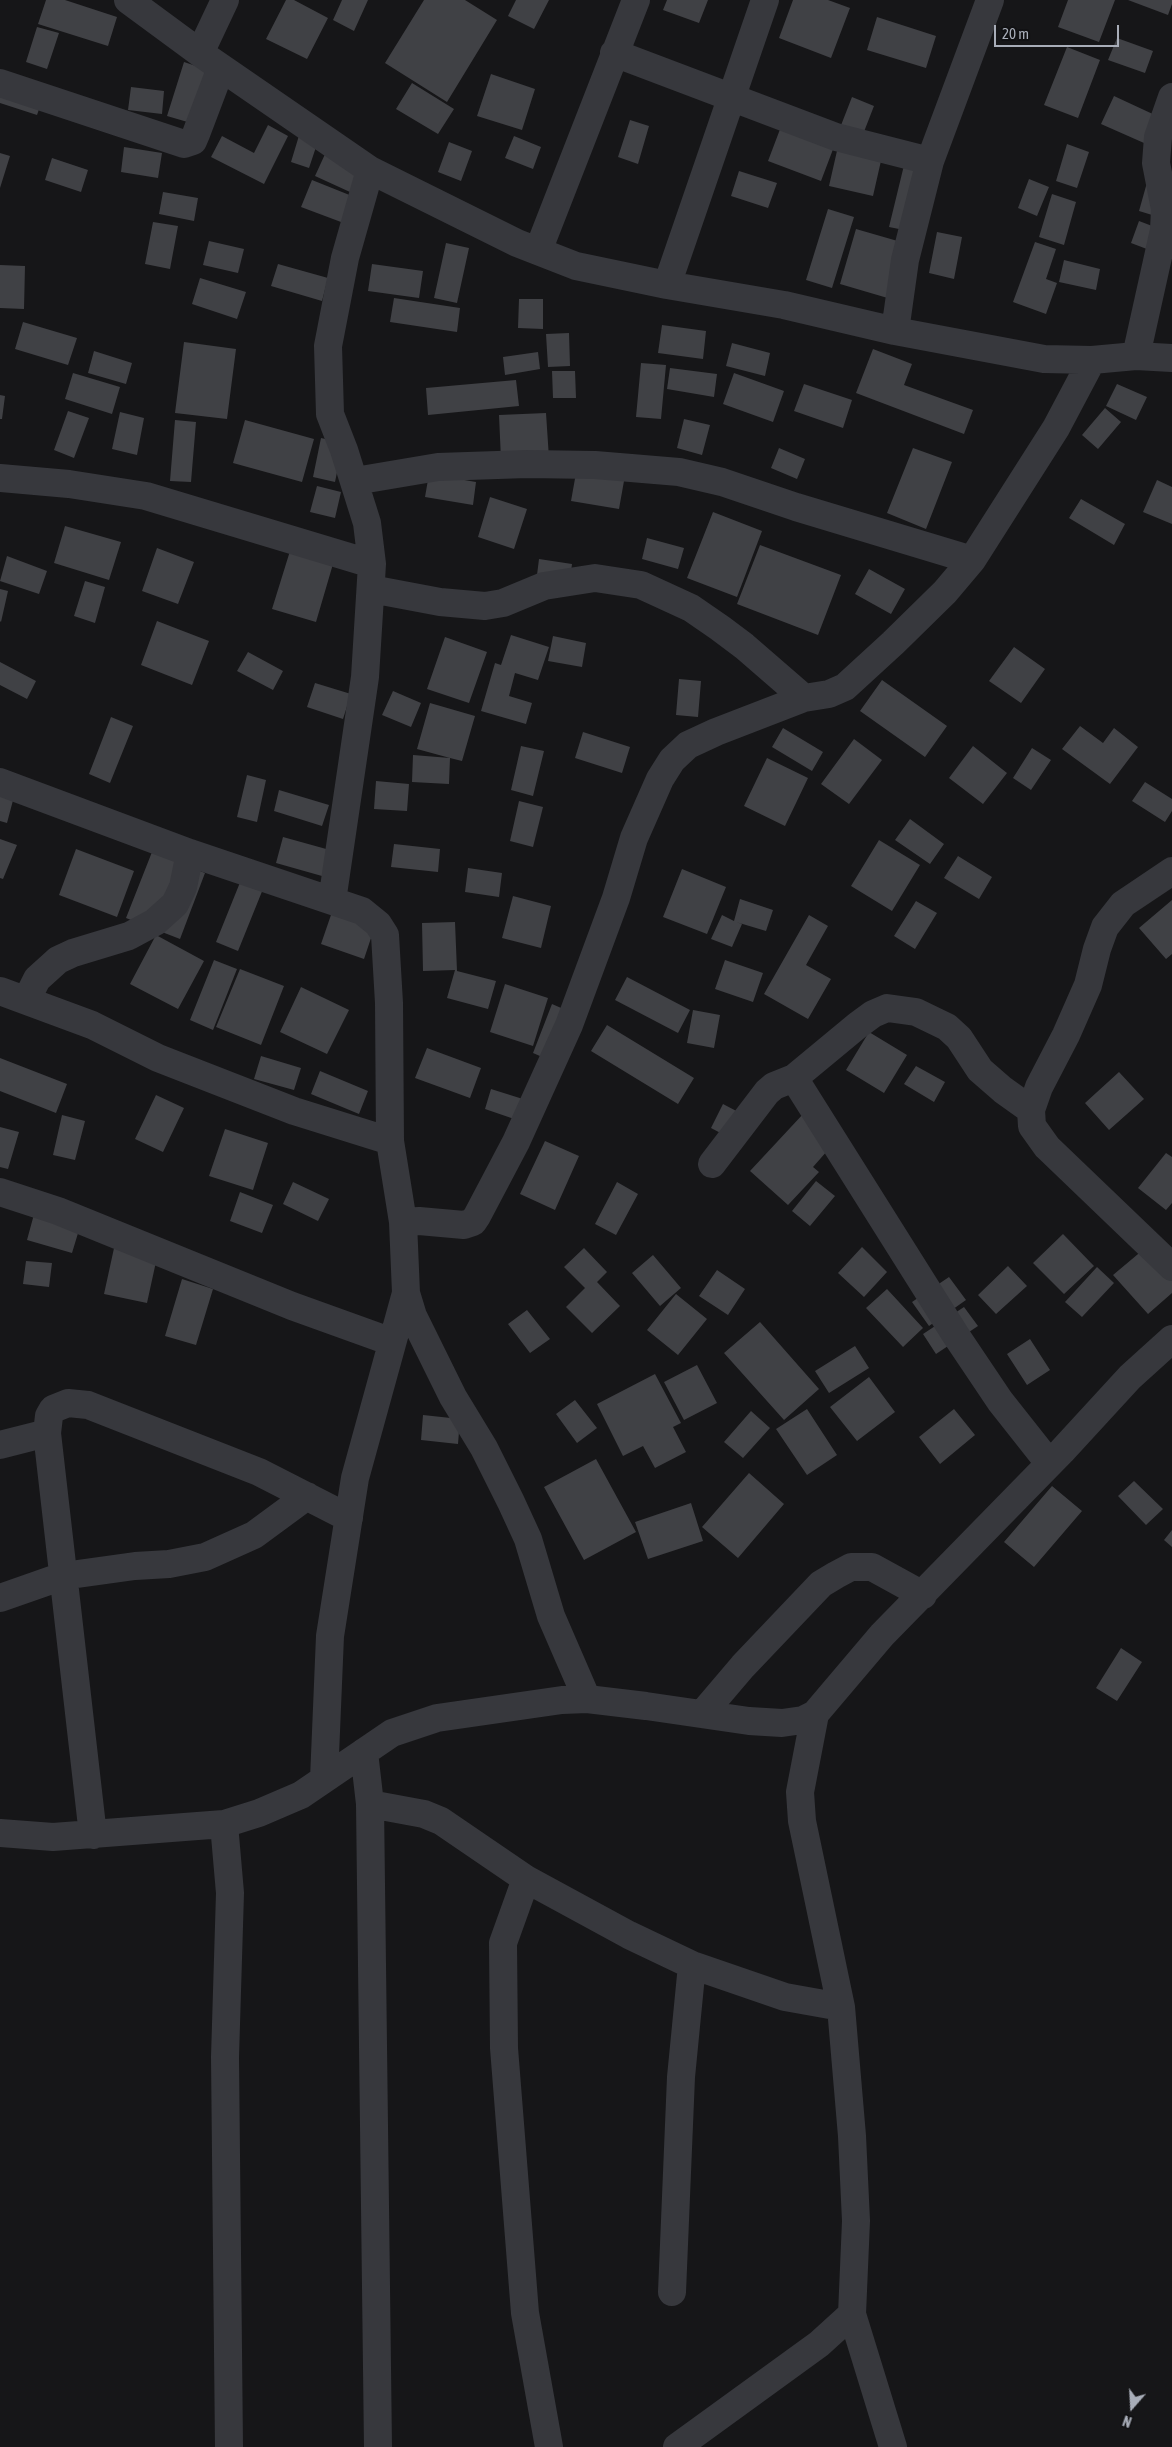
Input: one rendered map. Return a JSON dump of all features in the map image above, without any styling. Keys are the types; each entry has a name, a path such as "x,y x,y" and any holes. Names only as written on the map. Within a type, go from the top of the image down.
{"street":[{"path":"128,0 370,170 456,214 576,266 667,285 784,305 895,331 1044,359 1092,360 1136,356 1172,358"},
{"path":"0,83 184,144 193,141 225,0"},
{"path":"538,251 636,0"},
{"path":"667,285 765,0"},
{"path":"895,331 905,260 930,162 990,0"},
{"path":"614,53 836,137 930,162"},
{"path":"1136,356 1164,230 1164,209 1156,163 1158,137 1172,98"},
{"path":"332,901 365,677 372,576 367,523 355,481 330,414 328,346 345,258 370,170"},
{"path":"402,1222 419,1221 464,1225 473,1222 477,1216 516,1142 569,1025 616,898 634,838 660,779 672,760 688,745 709,735 804,698 829,694 845,687 857,678 945,592 972,560 1056,428 1092,360"},
{"path":"355,481 438,467 527,464 595,465 679,472 722,482 796,507 972,560"},
{"path":"0,478 69,484 146,496 440,602 485,606 503,603 544,586 586,579 604,579 642,584 691,608 720,628 744,646 804,698"},
{"path":"0,782 190,853 362,912 378,924 384,935 388,1003 390,1141 402,1222 406,1293 413,1316 454,1396 484,1448 528,1540 551,1616 587,1699"},
{"path":"27,1000 37,979 58,960 73,953 129,936 162,916 175,904 183,887 190,853"},
{"path":"1172,871 1123,904 1105,928 1097,949 1088,985 1066,1035 1039,1087 1031,1110 1032,1126 1047,1147 1172,1267"},
{"path":"0,991 92,1025 158,1058 294,1111 390,1141"},
{"path":"712,1164 767,1092 774,1086 794,1078 873,1014 887,1008 901,1008 916,1012 947,1027 959,1038 980,1070 1002,1090 1031,1110"},
{"path":"794,1078 955,1334 1000,1401 1050,1463"},
{"path":"0,1192 58,1211 292,1306 392,1342"},
{"path":"324,1779 330,1636 355,1478 406,1293"},
{"path":"0,1833 53,1837 224,1824 259,1813 301,1795 392,1733 437,1718 562,1700 587,1699 782,1723 803,1720 815,1714 882,1635 1050,1463 1130,1377 1172,1338"},
{"path":"93,1835 46,1432 52,1409 68,1403 88,1405 259,1472 349,1518"},
{"path":"0,1445 46,1432"},
{"path":"0,1598 63,1576 135,1566 170,1564 205,1557 254,1535 307,1496"},
{"path":"703,1713 743,1666 821,1584 836,1575 851,1567 872,1567 923,1595"},
{"path":"815,1714 800,1792 802,1821 841,2007 852,2136 856,2221 852,2314 893,2447"},
{"path":"364,1752 370,1804 378,2447"},
{"path":"370,1804 424,1814 441,1821 526,1879 614,1927 692,1965 785,1997 841,2007"},
{"path":"224,1824 230,1893 224,2057 229,2447"},
{"path":"526,1879 503,1943 504,2048 525,2313 549,2447"},
{"path":"672,2292 681,2077 692,1965"},
{"path":"678,2447 819,2344 852,2314"}],"building":[{"path":"46,0 65,0 117,17 108,46 38,24"},
{"path":"286,0 294,0 328,18 307,59 266,39"},
{"path":"342,0 368,0 354,31 333,20"},
{"path":"424,0 465,0 497,20 447,102 385,63"},
{"path":"516,0 549,0 534,29 508,16"},
{"path":"667,0 708,0 699,23 663,10"},
{"path":"793,0 828,0 850,8 831,58 779,38"},
{"path":"1068,0 1115,0 1099,42 1058,27"},
{"path":"1128,0 1172,0 1172,4 1168,15"},
{"path":"877,17 936,36 926,68 867,50"},
{"path":"37,27 59,33 47,69 26,62"},
{"path":"1117,38 1153,51 1145,73 1108,60"},
{"path":"1067,47 1100,60 1078,118 1044,105"},
{"path":"184,62 208,70 191,123 167,116"},
{"path":"491,74 535,89 522,130 477,116"},
{"path":"0,78 45,92 37,115 0,103"},
{"path":"412,83 454,109 438,134 396,109"},
{"path":"131,87 164,91 162,114 128,110"},
{"path":"1114,96 1157,116 1144,143 1101,124"},
{"path":"852,97 874,106 860,142 838,133"},
{"path":"630,120 649,126 638,164 618,157"},
{"path":"782,124 835,144 821,181 768,161"},
{"path":"268,125 288,136 264,184 211,157 222,136 254,153"},
{"path":"301,129 320,135 309,168 291,162"},
{"path":"514,136 541,147 533,169 505,158"},
{"path":"449,142 472,151 461,181 438,172"},
{"path":"839,142 883,152 873,196 829,186"},
{"path":"1067,144 1089,152 1077,188 1056,181"},
{"path":"124,147 162,153 158,178 121,172"},
{"path":"326,152 361,168 350,192 315,176"},
{"path":"0,153 10,156 0,188"},
{"path":"906,157 931,163 914,232 889,227"},
{"path":"52,158 88,170 81,192 45,180"},
{"path":"739,171 777,183 768,208 731,196"},
{"path":"1029,179 1049,187 1037,216 1018,208"},
{"path":"1148,179 1162,218 1139,211"},
{"path":"312,180 367,202 357,228 301,207"},
{"path":"163,192 198,198 194,221 159,214"},
{"path":"1052,194 1076,202 1064,245 1039,237"},
{"path":"828,209 854,217 832,288 806,280"},
{"path":"1139,221 1168,232 1160,254 1131,243"},
{"path":"153,222 178,226 170,269 145,264"},
{"path":"856,229 908,244 891,299 840,284"},
{"path":"937,232 962,237 954,279 929,273"},
{"path":"209,241 244,249 238,273 203,265"},
{"path":"1035,242 1056,249 1046,279 1057,283 1046,314 1013,302"},
{"path":"446,243 469,248 457,303 434,298"},
{"path":"1064,260 1100,269 1096,290 1059,282"},
{"path":"278,264 328,278 322,301 271,286"},
{"path":"372,264 423,271 419,298 368,291"},
{"path":"0,265 25,266 24,309 0,308"},
{"path":"200,278 246,292 237,319 192,304"},
{"path":"394,298 460,308 457,332 390,322"},
{"path":"519,299 543,299 543,329 518,328"},
{"path":"23,322 77,338 68,365 15,349"},
{"path":"662,325 706,331 703,359 658,353"},
{"path":"569,333 570,366 548,367 546,334"},
{"path":"184,342 236,349 227,419 175,413"},
{"path":"732,343 770,353 765,376 726,366"},
{"path":"873,349 912,364 904,385 973,410 964,434 856,393"},
{"path":"94,351 132,363 126,384 88,373"},
{"path":"538,352 540,369 505,375 503,357"},
{"path":"641,363 666,365 661,419 636,417"},
{"path":"670,368 717,374 714,397 667,389"},
{"path":"552,371 575,371 576,398 553,398"},
{"path":"73,373 120,387 112,414 65,399"},
{"path":"734,373 784,391 773,422 723,404"},
{"path":"516,380 519,406 428,415 426,388"},
{"path":"804,384 852,400 843,428 794,411"},
{"path":"1117,384 1147,397 1136,420 1106,406"},
{"path":"0,395 5,396 2,419 0,419"},
{"path":"1105,408 1121,422 1098,449 1082,435"},
{"path":"68,411 89,418 74,458 54,450"},
{"path":"120,412 144,418 137,455 112,449"},
{"path":"546,413 549,458 501,460 499,415"},
{"path":"684,419 710,425 702,455 677,448"},
{"path":"175,420 196,422 191,482 170,481"},
{"path":"245,420 314,439 302,482 233,463"},
{"path":"321,438 343,443 335,482 313,477"},
{"path":"779,448 805,459 797,479 771,468"},
{"path":"913,448 952,462 926,529 887,513"},
{"path":"576,473 624,481 619,509 571,501"},
{"path":"429,474 476,482 473,505 425,497"},
{"path":"1157,480 1172,487 1172,524 1143,512"},
{"path":"317,486 341,492 335,518 310,512"},
{"path":"490,497 527,509 514,549 478,537"},
{"path":"1081,499 1125,524 1114,545 1069,518"},
{"path":"713,512 762,531 737,597 687,578"},
{"path":"65,526 121,542 109,580 54,563"},
{"path":"647,538 684,548 678,569 642,559"},
{"path":"760,545 841,575 818,635 737,604"},
{"path":"157,548 194,562 178,604 142,591"},
{"path":"290,551 333,564 316,622 272,609"},
{"path":"7,556 47,571 39,594 0,581"},
{"path":"539,559 572,564 569,588 536,583"},
{"path":"869,569 905,589 891,614 855,594"},
{"path":"85,581 105,587 95,623 74,616"},
{"path":"0,589 8,591 1,622 0,621"},
{"path":"157,621 209,641 192,685 141,665"},
{"path":"511,635 549,647 538,680 515,673 509,696 532,703 526,724 481,711 495,663 501,665"},
{"path":"553,636 586,643 582,667 548,661"},
{"path":"445,637 487,652 469,703 427,689"},
{"path":"1014,647 1045,669 1021,703 989,681"},
{"path":"248,652 283,671 273,690 237,671"},
{"path":"0,662 36,681 27,699 0,685"},
{"path":"679,679 701,681 698,717 676,715"},
{"path":"882,680 947,726 925,757 860,711"},
{"path":"315,683 351,694 343,719 307,707"},
{"path":"393,691 421,703 411,727 382,715"},
{"path":"430,703 475,716 462,761 417,749"},
{"path":"111,717 133,726 110,783 89,774"},
{"path":"1080,726 1103,743 1114,728 1138,747 1110,784 1062,749"},
{"path":"783,728 823,752 812,771 772,747"},
{"path":"583,732 630,747 622,773 575,758"},
{"path":"854,739 882,760 849,804 821,784"},
{"path":"521,746 544,751 533,796 511,790"},
{"path":"973,746 1007,773 983,804 949,778"},
{"path":"1032,748 1051,760 1031,790 1013,778"},
{"path":"413,755 450,758 449,784 412,782"},
{"path":"767,758 808,778 785,826 744,806"},
{"path":"247,775 266,780 257,822 237,817"},
{"path":"376,781 409,784 407,811 374,809"},
{"path":"1145,782 1172,799 1172,811 1165,822 1132,801"},
{"path":"0,785 16,789 7,823 0,821"},
{"path":"279,790 329,805 322,826 274,811"},
{"path":"519,801 543,807 533,847 510,841"},
{"path":"910,819 944,844 930,864 895,840"},
{"path":"283,837 337,852 329,878 276,863"},
{"path":"0,839 17,845 3,879 0,878"},
{"path":"879,840 920,865 892,911 851,886"},
{"path":"394,844 440,849 438,872 391,867"},
{"path":"76,849 134,871 117,917 59,895"},
{"path":"152,852 205,873 180,939 126,918"},
{"path":"958,856 992,877 979,899 944,878"},
{"path":"468,868 502,873 499,897 465,892"},
{"path":"682,869 726,887 707,934 663,917"},
{"path":"241,880 263,889 238,951 216,942"},
{"path":"513,896 551,906 541,948 502,938"},
{"path":"740,899 773,910 766,931 736,922 742,924 732,947 711,939 722,915 734,921"},
{"path":"1172,900 1172,954 1166,959 1139,928"},
{"path":"916,901 937,913 915,949 894,936"},
{"path":"332,912 375,926 364,959 321,944"},
{"path":"809,915 828,926 806,965 831,979 808,1019 764,994"},
{"path":"455,922 457,971 496,981 488,1009 447,998 455,970 423,971 422,923"},
{"path":"156,935 204,961 178,1009 130,984"},
{"path":"214,960 237,969 213,1030 190,1020"},
{"path":"725,960 763,973 753,1002 715,989"},
{"path":"240,969 284,986 261,1045 216,1027"},
{"path":"627,977 690,1010 678,1033 615,1000"},
{"path":"505,984 548,998 533,1046 490,1032"},
{"path":"301,987 349,1010 327,1054 280,1032"},
{"path":"552,1004 575,1014 556,1063 533,1053"},
{"path":"693,1010 720,1015 714,1048 687,1043"},
{"path":"607,1025 694,1078 678,1104 591,1051"},
{"path":"869,1032 907,1055 884,1093 846,1070"},
{"path":"427,1048 481,1068 470,1098 415,1078"},
{"path":"261,1056 301,1068 294,1090 254,1079"},
{"path":"0,1058 67,1084 56,1113 0,1091"},
{"path":"916,1066 945,1082 934,1102 904,1084"},
{"path":"320,1071 368,1091 359,1114 311,1094"},
{"path":"1119,1072 1144,1099 1109,1130 1085,1103"},
{"path":"491,1089 526,1100 520,1121 485,1109"},
{"path":"156,1095 184,1108 163,1152 135,1139"},
{"path":"723,1104 744,1115 732,1139 711,1128"},
{"path":"804,1113 835,1142 813,1167 819,1172 788,1205 750,1171"},
{"path":"62,1115 85,1121 75,1160 53,1155"},
{"path":"0,1127 19,1132 8,1169 0,1167"},
{"path":"225,1129 268,1143 253,1190 209,1176"},
{"path":"545,1141 579,1156 555,1210 520,1194"},
{"path":"1166,1153 1172,1157 1172,1203 1166,1210 1138,1188"},
{"path":"816,1181 835,1196 810,1226 792,1211"},
{"path":"293,1182 329,1199 318,1221 283,1204"},
{"path":"617,1182 638,1194 616,1235 595,1224"},
{"path":"240,1192 273,1205 262,1233 230,1221"},
{"path":"36,1207 82,1220 72,1253 27,1240"},
{"path":"1063,1234 1094,1266 1064,1294 1033,1263"},
{"path":"116,1239 159,1248 147,1303 104,1294"},
{"path":"1150,1244 1172,1269 1172,1293 1148,1314 1113,1275"},
{"path":"862,1247 887,1272 864,1297 838,1273"},
{"path":"584,1248 607,1272 597,1282 620,1306 592,1333 566,1307 585,1288 564,1267"},
{"path":"653,1255 681,1288 660,1306 632,1273"},
{"path":"26,1261 52,1263 49,1287 23,1284"},
{"path":"1008,1266 1027,1286 996,1314 978,1295"},
{"path":"1097,1267 1114,1283 1082,1317 1065,1302"},
{"path":"717,1270 745,1289 728,1315 699,1296"},
{"path":"949,1277 966,1300 929,1326 912,1302"},
{"path":"182,1279 213,1289 196,1345 165,1336"},
{"path":"887,1289 923,1328 903,1347 866,1308"},
{"path":"676,1294 707,1319 678,1355 647,1330"},
{"path":"964,1307 978,1326 936,1354 923,1334"},
{"path":"527,1310 550,1339 530,1353 508,1324"},
{"path":"760,1322 819,1389 784,1420 724,1353"},
{"path":"1030,1339 1050,1370 1027,1385 1007,1354"},
{"path":"855,1346 869,1368 829,1393 815,1371"},
{"path":"697,1365 717,1403 684,1420 664,1382"},
{"path":"655,1374 681,1423 673,1427 686,1452 655,1468 643,1446 623,1456 597,1404"},
{"path":"869,1377 895,1412 857,1441 830,1407"},
{"path":"575,1400 597,1428 577,1443 556,1414"},
{"path":"807,1409 837,1455 807,1475 776,1429"},
{"path":"954,1409 975,1435 940,1464 919,1437"},
{"path":"751,1411 770,1428 743,1458 724,1442"},
{"path":"423,1415 460,1419 458,1444 421,1440"},
{"path":"596,1459 636,1532 584,1560 544,1487"},
{"path":"749,1473 784,1504 738,1558 702,1527"},
{"path":"1134,1481 1163,1509 1146,1525 1118,1496"},
{"path":"1052,1486 1082,1511 1034,1567 1004,1542"},
{"path":"691,1503 703,1541 648,1559 635,1522"},
{"path":"1172,1530 1172,1547 1164,1540"},
{"path":"1121,1648 1142,1662 1117,1701 1096,1688"}]}
